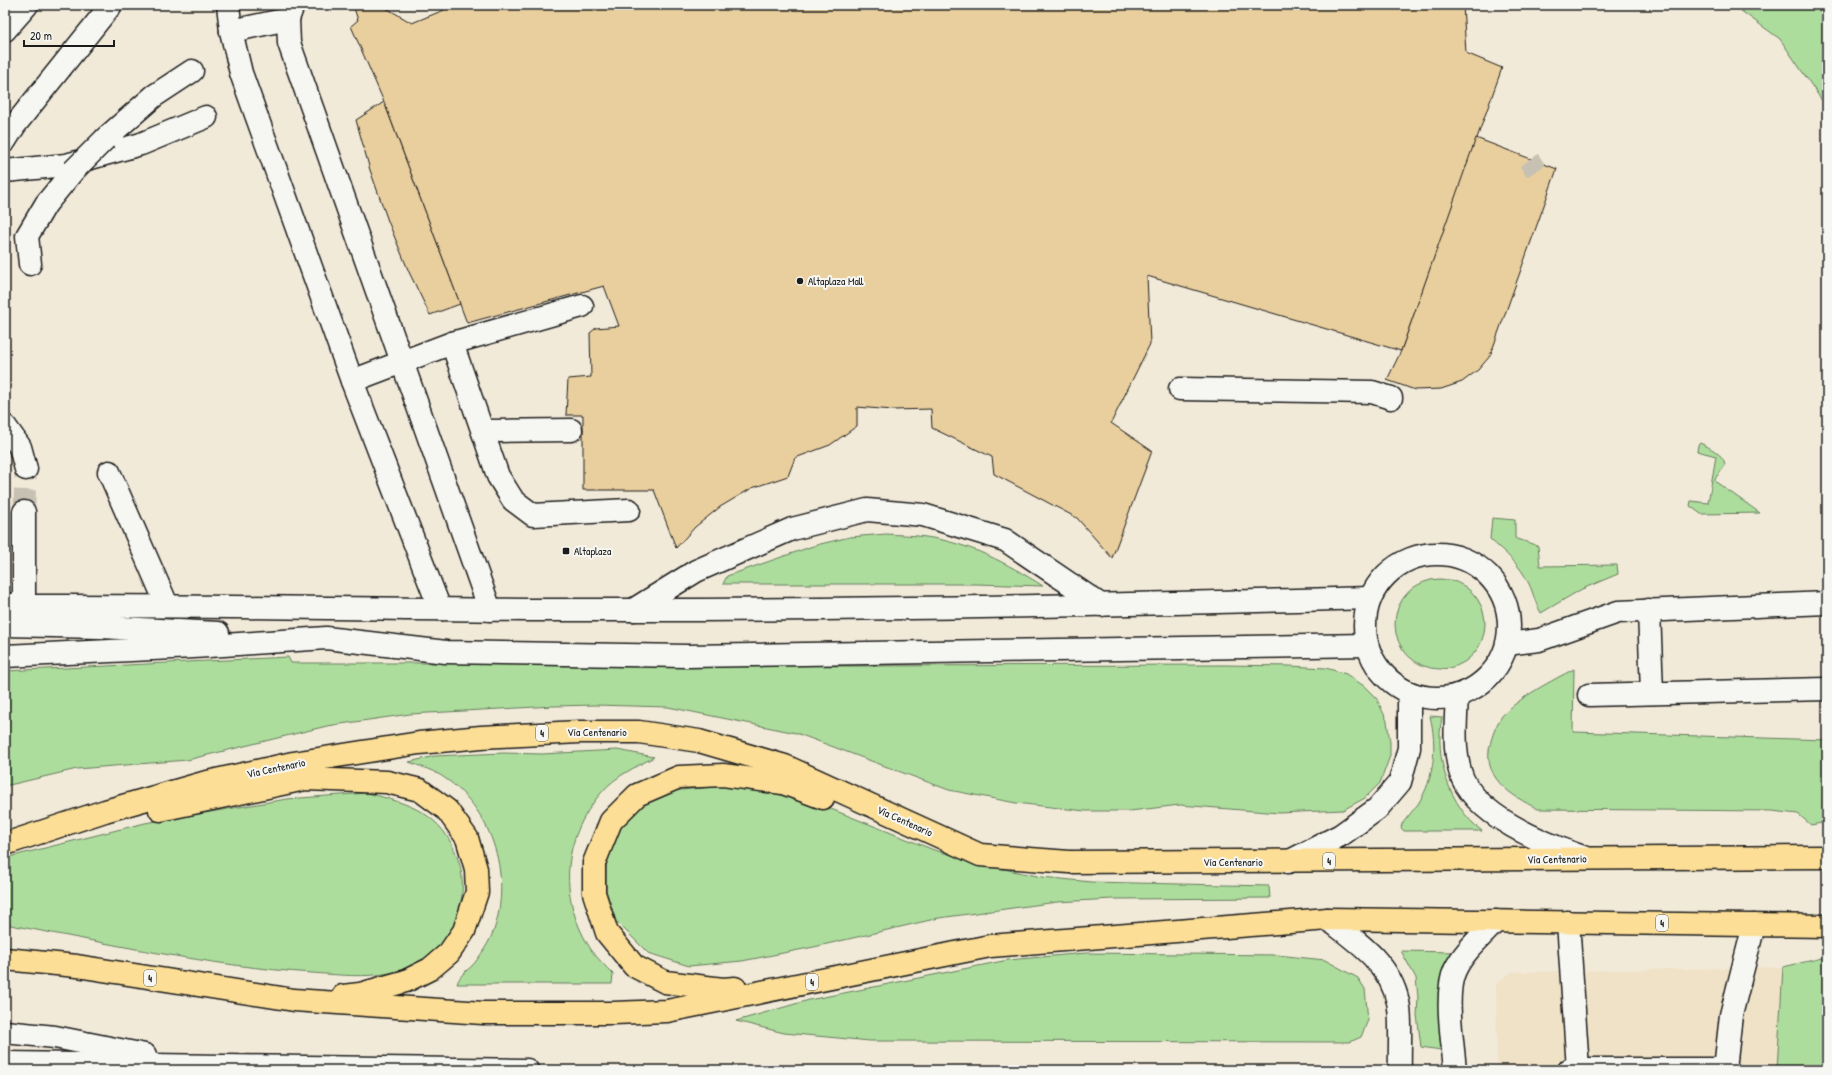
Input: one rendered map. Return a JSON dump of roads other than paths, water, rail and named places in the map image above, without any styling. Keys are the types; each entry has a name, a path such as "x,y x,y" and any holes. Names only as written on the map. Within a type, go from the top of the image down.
{"highway":[{"name":"Vía Centenario","path":"5,845 112,808 202,783 293,763 442,741 481,737 579,732 639,732 699,741 785,766 980,855 1069,862 1288,862 1827,856"},
{"path":"794,986 723,989 665,982 634,966 607,933 594,893 594,863 611,821 637,795 679,777 723,775 783,783 980,855"},
{"path":"5,845 210,798 304,779 388,782 420,790 447,810 467,838 476,869 476,892 464,931 444,957 430,969 406,981 360,994 294,1000"},
{"name":"4","path":"5,959 77,966 294,1000 483,1013 613,1013 667,1010 990,946 1328,919 1827,926"}],"street":[{"path":"5,30 27,5"},
{"path":"5,141 15,125 111,5"},
{"path":"228,5 231,31 243,80 352,381 440,609"},
{"path":"231,31 290,12 289,43 490,610"},
{"path":"30,264 28,236 46,204 73,172 106,138 154,96 192,71"},
{"path":"5,172 66,165 141,144 206,117"},
{"path":"352,381 452,343 582,306"},
{"path":"452,343 498,476 513,500 533,515 628,510"},
{"path":"1180,389 1372,392 1391,398"},
{"path":"5,426 20,447 26,469"},
{"path":"483,431 571,430"},
{"path":"109,472 167,605"},
{"path":"634,610 696,571 792,529 867,510 923,516 1005,540 1101,605"},
{"path":"18,522 14,605 167,605 490,610 634,610 1101,605 1370,598"},
{"path":"1428,554 1447,554 1470,561 1490,576 1504,596 1509,620 1507,644 1496,667 1479,684 1457,695 1432,698 1409,693 1390,681 1376,665 1367,645 1365,621 1370,598 1380,582 1393,568 1410,559 1428,554"},
{"path":"1507,644 1539,640 1618,612 1827,603"},
{"path":"1649,610 1652,693"},
{"path":"5,625 100,627 326,638 446,652 687,656 1367,645"},
{"path":"5,656 194,647 326,638"},
{"path":"1589,695 1827,689"},
{"path":"1288,862 1341,835 1377,809 1400,782 1409,748 1409,693"},
{"path":"1457,695 1455,738 1460,772 1474,796 1508,824 1542,842 1589,859"},
{"path":"1328,919 1368,950 1389,976 1398,1002 1400,1070"},
{"path":"1455,1070 1449,995 1455,971 1467,952 1496,921"},
{"path":"1568,922 1573,1069 1725,1070 1731,1015 1754,925"},
{"path":"5,1032 55,1037 197,1066"},
{"path":"5,1063 527,1070"}],"tunnel":[{"path":"1529,160 1536,171"},
{"path":"24,512 26,469"}],"place":[{"name":"Altaplaza Mall","path":"800,281"},
{"name":"Altaplaza","path":"566,551"}]}
